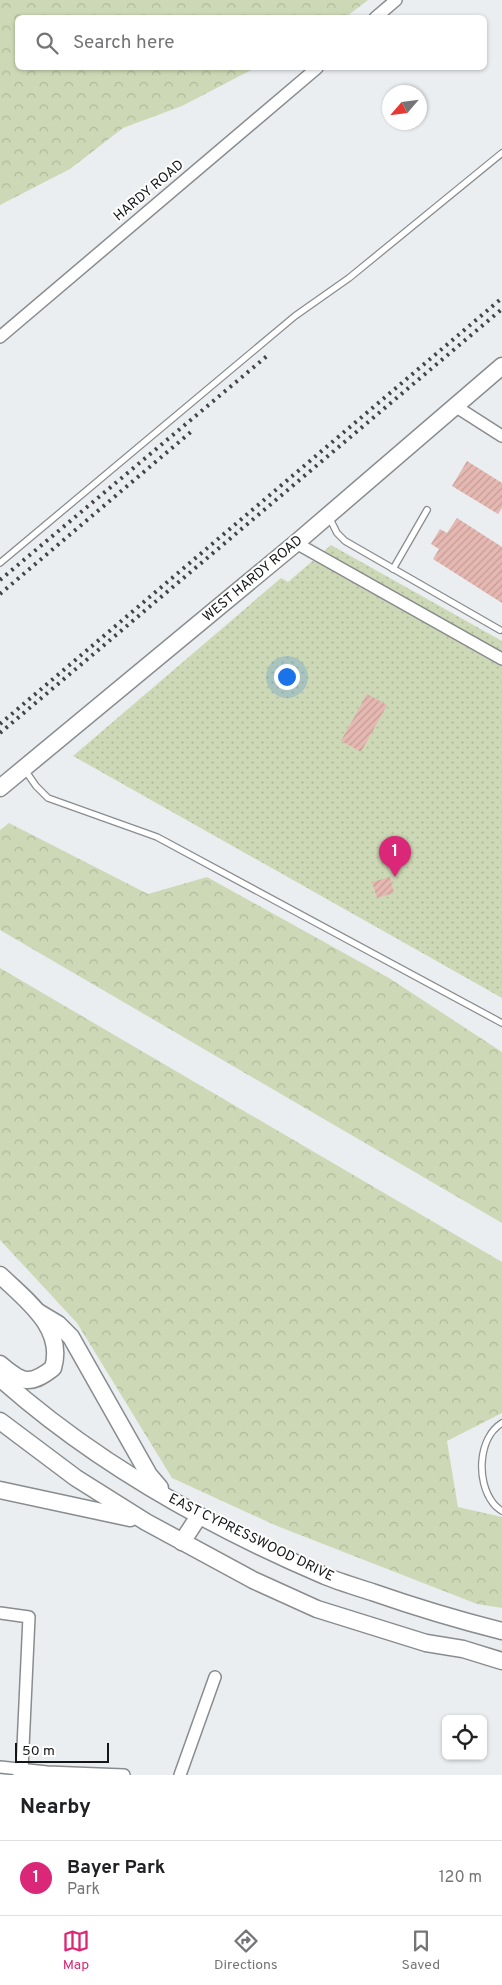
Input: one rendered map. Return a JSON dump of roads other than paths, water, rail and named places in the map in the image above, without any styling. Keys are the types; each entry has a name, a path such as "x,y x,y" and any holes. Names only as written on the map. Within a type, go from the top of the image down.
{"main road":[{"name":"WEST HARDY ROAD","path":"0,788 296,543 502,366"},
{"path":"0,1276 48,1324 56,1350 53,1368 42,1377 28,1380 18,1379 0,1364"},
{"path":"38,1312 58,1324 71,1337 149,1475 167,1497"},
{"name":"EAST CYPRESSWOOD DRIVE","path":"0,1378 35,1409 102,1456 199,1516 326,1576 432,1613 502,1631"},
{"path":"0,1420 76,1478 146,1522 253,1580 317,1609 426,1643 463,1650 499,1662"},
{"path":"0,1490 113,1513 146,1522"},
{"path":"182,1542 199,1516"}],"street":[{"path":"378,15 396,0"},
{"name":"HARDY ROAD","path":"0,337 315,70"},
{"path":"455,406 502,436"},
{"path":"296,543 502,659"},
{"path":"0,1613 29,1617 20,1772"},
{"path":"180,1775 215,1677"},
{"path":"0,1766 20,1772 46,1774 124,1775"}],"lane":[{"path":"0,563 295,316 349,278 502,153"},
{"path":"393,569 427,510"},
{"path":"328,515 337,534 345,541 500,630"},
{"path":"24,768 36,786 48,798 158,837 502,1022"},
{"path":"502,1423 496,1427 485,1443 482,1463 484,1485 493,1503 502,1511"}],"railway":[{"path":"0,724 502,298"},
{"path":"0,733 502,309"},
{"path":"0,580 267,356"},
{"path":"0,594 192,431"}],"place":[{"name":"Bayer Park","path":"395,877"}]}
